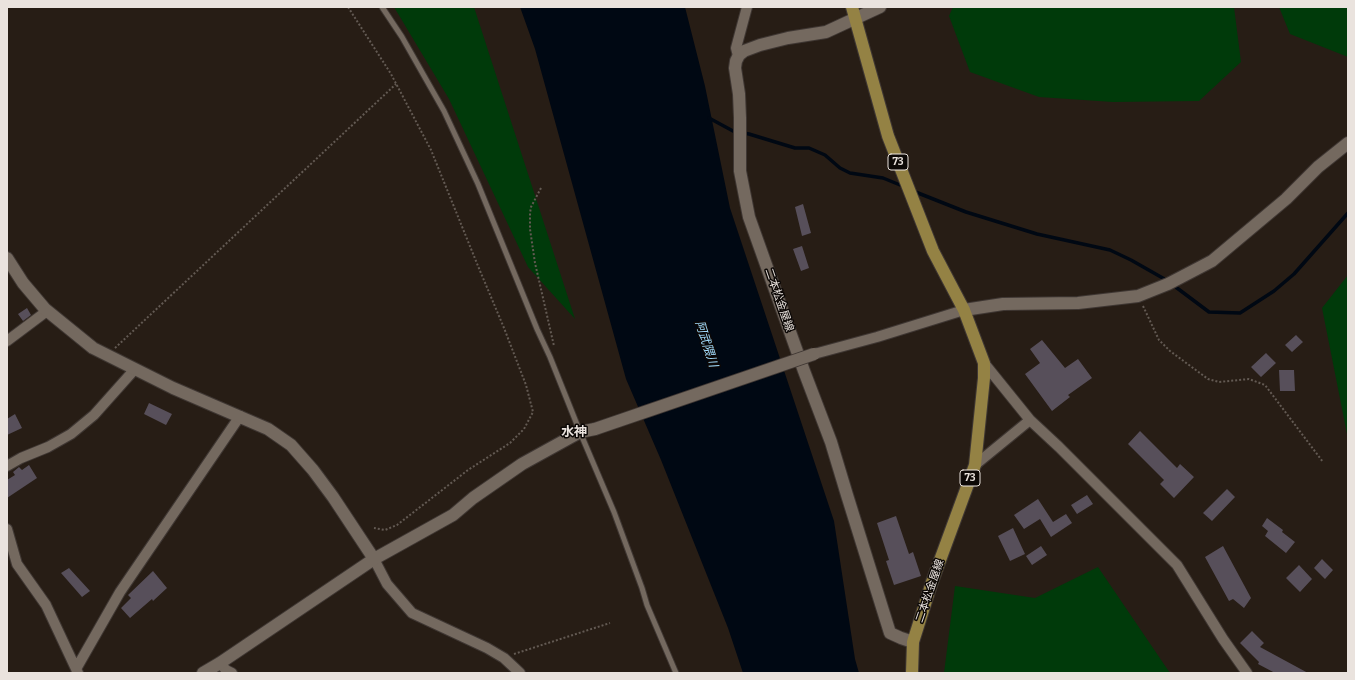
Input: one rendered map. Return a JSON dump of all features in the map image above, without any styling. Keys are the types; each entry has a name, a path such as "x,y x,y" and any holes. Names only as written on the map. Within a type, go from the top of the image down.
{"main road":[{"name":"二本松金屋線","path":"854,13 888,136 933,251 964,310 984,363 984,378 975,465 932,582 913,642 912,673"}],"street":[{"path":"747,7 736,48 736,52 739,55 750,48 760,45 788,38 826,32 854,13 880,7"},
{"name":"二本松金屋線","path":"739,55 736,61 736,68 740,118 740,171 750,217 804,371 831,442 846,495 890,633 913,642"},
{"path":"203,673 220,664 374,559 453,515 473,498 522,464 580,432 595,429 814,354 964,310 1003,304 1078,303 1138,296 1168,284 1212,262 1286,199 1318,167 1348,143"},
{"path":"9,265 47,311 93,348 135,370 268,429 291,445 313,470 333,497 374,559 387,584 412,614 468,639 504,658 520,673"},
{"path":"7,341 47,311"},
{"path":"984,363 1030,420 1059,446 1177,565 1223,639 1248,673"},
{"path":"7,466 21,458 48,447 71,434 94,415 135,370"},
{"path":"77,671 120,592 240,416"},
{"path":"975,465 1030,420"},
{"path":"7,529 17,564 46,605 77,671"},
{"path":"220,664 232,673"}],"lane":[{"path":"382,7 402,37 444,111 478,184 614,512 647,605 676,673"}],"path":[{"path":"348,7 391,74 431,150 504,328 526,385 533,412 524,430 510,443 468,470 397,525 385,530 374,528"},
{"path":"107,355 396,84"},
{"path":"540,188 531,207 530,229 535,263 555,350 554,354 550,357"},
{"path":"1138,296 1159,340 1170,351 1208,379 1219,382 1249,379 1265,385 1323,462"},
{"path":"504,658 610,623"}],"green space":[{"path":"394,7 474,7 575,319 528,267 449,99"},
{"path":"953,7 1234,7 1241,62 1199,101 1113,102 1039,97 970,72 949,16"},
{"path":"1279,7 1348,7 1348,57 1290,34"},
{"path":"1348,275 1348,439 1322,308"},
{"path":"1098,567 1170,673 944,673 955,586 1035,598"}],"water":[{"name":"阿武隈川","path":"520,7 685,7 705,86 730,208 834,521 855,659 859,673 743,673 728,628 661,460 626,379 535,49"}],"building":[{"path":"803,204 811,233 802,236 795,207"},
{"path":"802,246 809,268 801,271 793,249"},
{"path":"27,308 31,315 23,321 18,314"},
{"path":"1296,335 1303,342 1292,352 1285,345"},
{"path":"1042,340 1065,368 1078,359 1092,378 1068,395 1070,397 1052,411 1025,374 1040,363 1030,349"},
{"path":"1266,353 1276,363 1261,377 1251,367"},
{"path":"1279,370 1294,370 1295,391 1280,391"},
{"path":"149,403 172,414 166,425 144,414"},
{"path":"15,414 22,428 7,435 7,419"},
{"path":"1140,431 1177,468 1180,464 1194,477 1174,498 1160,484 1164,480 1128,444"},
{"path":"29,465 37,478 7,498 7,480 15,475 13,472 19,467 22,470"},
{"path":"1227,489 1235,497 1212,521 1203,513"},
{"path":"1087,495 1093,504 1077,514 1071,505"},
{"path":"1038,499 1053,522 1066,514 1072,523 1051,537 1040,519 1024,529 1014,515"},
{"path":"896,516 909,554 913,552 921,576 894,585 886,561 889,560 877,523"},
{"path":"1267,518 1283,530 1282,532 1295,542 1286,553 1265,536 1268,531 1262,526"},
{"path":"1013,528 1025,554 1010,561 998,536"},
{"path":"1041,546 1047,555 1032,565 1026,556"},
{"path":"1223,546 1251,598 1244,608 1233,599 1229,601 1205,557"},
{"path":"1322,559 1333,570 1325,579 1314,568"},
{"path":"1299,565 1312,579 1300,592 1286,578"},
{"path":"69,568 90,591 82,597 61,573"},
{"path":"153,571 167,588 153,601 152,599 130,618 121,608 131,598 128,595"},
{"path":"1252,631 1264,643 1260,647 1308,673 1275,673 1258,664 1259,662 1240,643"}],"waterway":[{"path":"709,118 733,131 749,134 795,148 809,148 825,155 840,168 850,173 883,178 905,187"},
{"path":"913,191 966,212 1037,234 1110,250 1168,281"},
{"path":"1173,285 1209,312 1240,313 1274,291 1294,274 1348,213"}],"district":[{"name":"水神","path":"574,432"}]}
